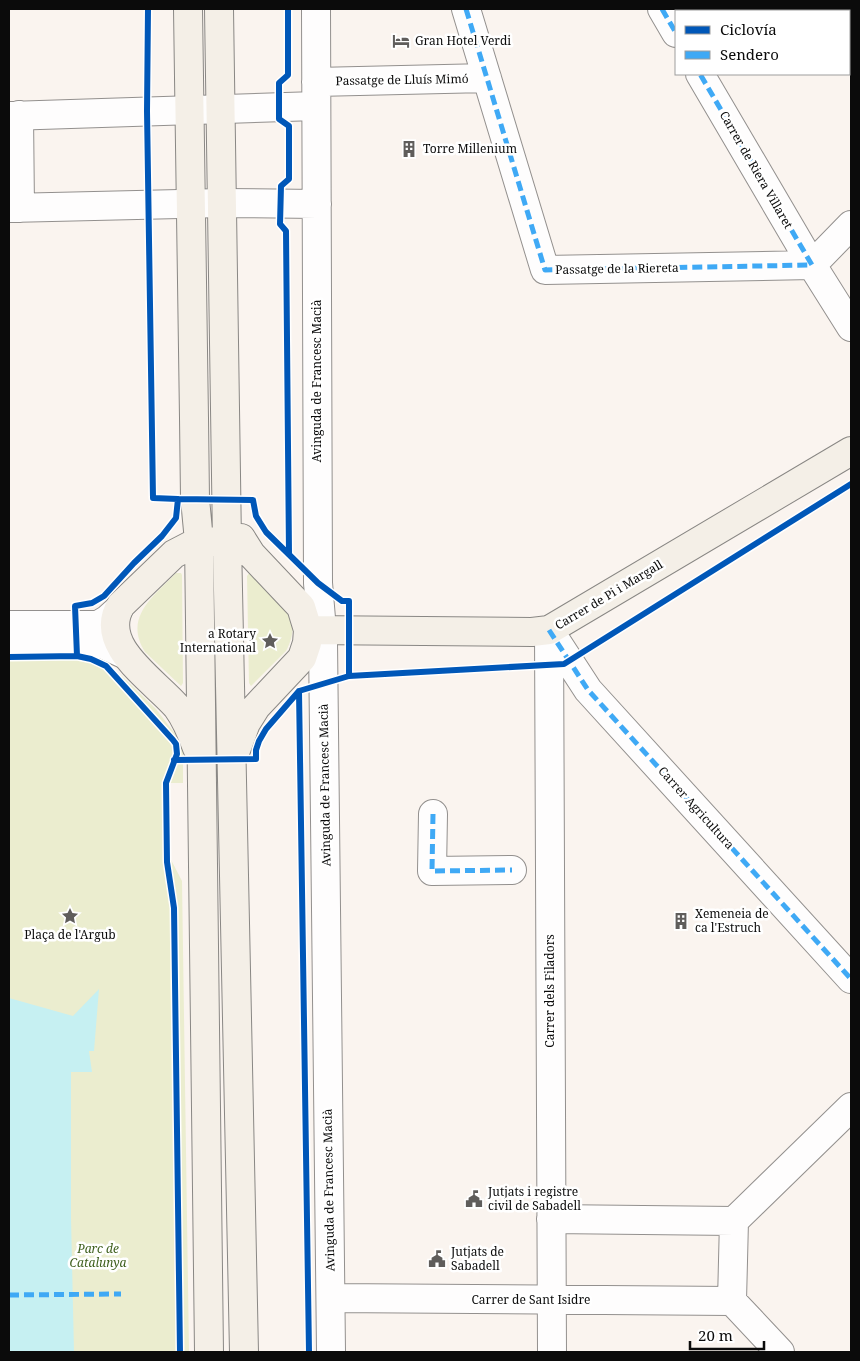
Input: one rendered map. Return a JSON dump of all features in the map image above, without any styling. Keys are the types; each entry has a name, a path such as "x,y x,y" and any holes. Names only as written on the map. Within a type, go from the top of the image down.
{"main road":[{"name":"Avinguda de Francesc Macià","path":"188,9 196,499 199,542 189,712 191,731 201,760 209,1352"},
{"name":"Avinguda de Francesc Macià","path":"219,9 226,542 244,1352"},
{"name":"Carrer de Pi i Margall","path":"315,630 532,632 549,630 851,451"},
{"name":"Avinguda de Francesc Macià","path":"226,486 233,519 251,554 302,607 315,630 307,643 302,658 256,707 246,723 232,764"},
{"name":"Avinguda de Francesc Macià","path":"174,554 188,526 196,499"},
{"name":"Avinguda de Francesc Macià","path":"251,554 226,542 199,542 174,554 121,605 118,610 116,627 117,639 126,655 189,712 231,717 246,714 256,707"}],"street":[{"name":"Avinguda de Francesc Macià","path":"316,9 318,583 315,630 331,1352"},
{"name":"Passatge de la Riereta","path":"466,9 545,270 812,265"},
{"path":"662,9 675,31"},
{"name":"Carrer de Riera Villaret","path":"701,75 812,265 851,327"},
{"name":"Passatge de Lluís Mimó","path":"14,115 220,108 316,94 487,78"},
{"path":"14,115 14,208 222,203 317,204"},
{"path":"812,265 851,225"},
{"path":"9,625 98,625 118,610"},
{"name":"Carrer Agricultura","path":"549,630 588,690 851,979"},
{"name":"Carrer dels Filadors","path":"549,630 552,1352"},
{"path":"9,646 102,644 126,655"},
{"path":"433,814 432,871 512,870"},
{"path":"780,1352 732,1301 734,1221 851,1108"},
{"path":"551,1219 734,1221"},
{"name":"Carrer de Sant Isidre","path":"331,1298 732,1301"}],"green space":[{"path":"250,572 288,608 293,624 292,635 286,651 251,686 249,683 247,576"},
{"path":"176,573 181,573 182,575 183,683 181,686 145,652 139,640 137,628 144,608"},
{"name":"Parc de Catalunya","path":"77,656 100,660 122,676 156,709 183,744 183,783 166,783 167,852 182,881 189,1352 9,1352 9,657"}],"water":[{"path":"99,989 94,1051 89,1051 92,1072 71,1072 71,1218 74,1352 9,1352 9,998 73,1016"}],"marked path":[{"path":"466,9 545,270 812,265 701,75"},
{"path":"662,9 675,31"},
{"path":"549,630 588,690 851,979"},
{"path":"433,814 432,871 512,870"},
{"path":"9,1295 121,1294"}],"cycle path":[{"path":"77,656 75,606 92,603 104,596 162,536 176,518 178,499 153,498 147,111 148,9"},
{"path":"288,9 288,75 279,83 279,119 289,126 289,179 281,186 280,224 286,231 289,554"},
{"path":"349,676 564,664 851,484"},
{"path":"174,760 256,759 256,750 266,729 299,691 349,676 349,601 342,601 318,583 266,532 256,516 253,500 178,499"},
{"path":"9,657 77,656 91,659 106,666 176,744 177,754 166,783 167,862 174,908 180,1352"},
{"path":"299,691 309,1352"}],"place":[{"name":"Gran Hotel Verdi","path":"401,41"},
{"name":"Torre Millenium","path":"409,149"},
{"name":"a Rotary International","path":"270,641"},
{"name":"Plaça de l'Argub","path":"70,916"},
{"name":"Xemeneia de ca l'Estruch","path":"681,921"},
{"name":"Jutjats i registre civil de Sabadell","path":"474,1199"},
{"name":"Jutjats de Sabadell","path":"437,1259"}]}
